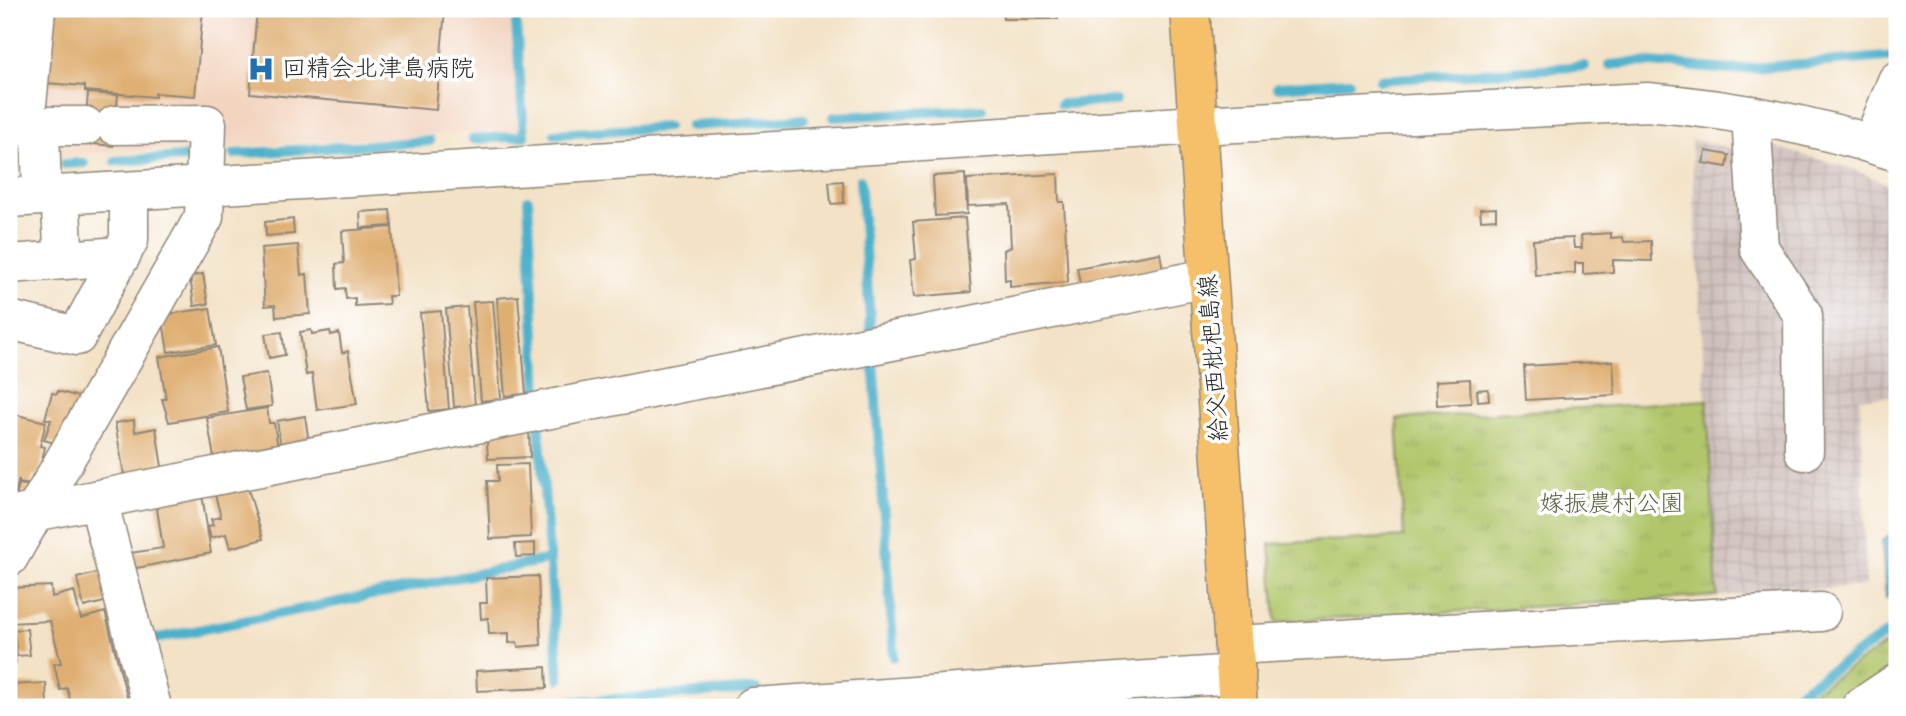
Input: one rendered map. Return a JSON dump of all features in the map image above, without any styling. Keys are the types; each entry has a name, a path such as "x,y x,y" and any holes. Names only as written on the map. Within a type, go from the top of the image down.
{"main road":[{"name":"給父西枇杷島線","path":"1190,9 1236,675"}],"street":[{"path":"9,557 21,515 204,217 207,186 207,124 25,126 36,9"},
{"path":"37,196 1199,125 1647,102 1751,115 1885,148 1897,81"},
{"path":"1751,115 1759,248 1803,315 1804,452"},
{"path":"40,126 37,196 64,260"},
{"path":"9,320 77,336 129,240 129,191"},
{"path":"9,264 121,256"},
{"path":"21,515 1208,278"},
{"path":"98,500 152,707"},
{"path":"753,707 1236,675 1821,612"},
{"path":"1861,707 1897,683"}],"shaded area":[{"name":"回精会北津島病院","path":"9,9 509,9 517,130 9,158"},
{"path":"1691,140 1769,156 1772,146 1852,169 1897,188 1897,396 1860,398 1866,586 1717,596"}],"green space":[{"name":"嫁振農村公園","path":"1707,400 1717,596 1276,622 1270,544 1404,537 1397,419"},
{"path":"1897,637 1897,674 1841,707 1789,707"}],"water":[{"path":"1897,530 1897,590 1886,598 1882,541"}],"building":[{"path":"53,9 203,9 195,96 155,93 155,97 85,91 85,86 46,83"},
{"path":"257,9 445,9 436,110 250,93"},
{"path":"1002,9 1057,9 1058,19 1003,19"},
{"path":"88,93 118,95 113,146 84,143"},
{"path":"1706,151 1729,155 1727,167 1703,163"},
{"path":"965,174 967,214 935,216 933,176"},
{"path":"1058,174 1059,202 1064,202 1068,282 1010,287 1010,279 1005,280 1004,250 1011,247 1009,204 968,206 967,179"},
{"path":"843,181 844,203 831,204 829,182"},
{"path":"1496,208 1496,219 1481,220 1480,209"},
{"path":"390,210 392,226 361,228 360,212"},
{"path":"965,218 971,292 914,297 910,260 916,259 913,222"},
{"path":"293,219 294,234 266,236 265,222"},
{"path":"392,227 396,296 388,296 389,304 355,306 355,298 346,299 345,288 337,289 336,264 344,263 342,231"},
{"path":"1611,233 1611,238 1623,237 1624,242 1651,241 1652,261 1613,260 1613,272 1583,274 1583,263 1575,263 1575,273 1535,275 1533,240 1573,238 1574,248 1582,248 1581,235"},
{"path":"298,245 301,275 307,274 310,314 276,317 275,305 265,306 261,248"},
{"path":"1160,253 1164,275 1081,289 1077,268"},
{"path":"203,274 208,304 194,306 190,276"},
{"path":"518,296 526,394 505,396 497,298"},
{"path":"493,301 501,399 481,401 473,302"},
{"path":"467,307 475,405 454,407 446,309"},
{"path":"210,308 216,345 168,352 162,315"},
{"path":"441,311 449,409 429,411 420,313"},
{"path":"311,330 312,334 330,331 331,335 339,333 342,353 348,351 357,404 317,410 312,374 306,375 300,332"},
{"path":"282,332 285,355 269,358 265,334"},
{"path":"218,347 228,412 169,422 162,399 166,399 159,357"},
{"path":"1613,361 1615,395 1526,400 1524,366"},
{"path":"267,373 272,406 246,410 240,377"},
{"path":"1470,379 1471,403 1437,405 1436,381"},
{"path":"1488,389 1489,400 1478,401 1477,390"},
{"path":"58,391 85,399 58,444 44,440 51,420 45,419 52,393 57,394"},
{"path":"267,408 269,423 274,423 279,453 215,463 207,418"},
{"path":"9,413 46,422 40,446 45,447 38,477 33,475 31,485 19,483 19,479 13,503 9,502"},
{"path":"305,416 309,443 281,447 277,421"},
{"path":"134,420 135,432 156,428 163,474 125,480 115,423"},
{"path":"529,428 530,457 488,459 486,430"},
{"path":"528,464 531,537 490,539 487,481 498,481 497,465"},
{"path":"246,482 263,539 230,548 226,534 211,538 208,526 213,525 211,519 221,517 214,491"},
{"path":"19,484 31,486 27,499 16,497"},
{"path":"202,494 211,553 132,569 130,553 163,548 156,502"},
{"path":"535,543 535,556 516,557 515,544"},
{"path":"104,571 112,600 84,607 77,578"},
{"path":"538,576 541,645 518,647 517,642 509,643 509,633 489,634 488,618 481,619 480,603 487,603 486,578"},
{"path":"51,586 52,597 74,591 81,619 105,612 128,701 101,707 72,707 67,688 60,690 54,664 61,663 50,621 9,623 9,588"},
{"path":"13,628 16,663 9,664 9,629"},
{"path":"27,629 30,655 17,656 14,630"},
{"path":"546,667 547,688 477,691 476,671"},
{"path":"46,683 47,707 9,707 9,685"}],"waterway":[{"path":"473,139 524,136 515,9"},
{"path":"1609,65 1640,62 1730,70 1897,56"},
{"path":"1380,80 1585,66"},
{"path":"1277,87 1349,82"},
{"path":"1061,104 1116,101"},
{"path":"834,117 982,109"},
{"path":"690,126 804,119"},
{"path":"555,134 667,127"},
{"path":"234,154 430,141"},
{"path":"115,161 187,157"},
{"path":"64,164 84,163"},
{"path":"9,168 15,167"},
{"path":"860,180 871,333"},
{"path":"528,200 538,396"},
{"path":"873,359 894,657"},
{"path":"539,426 559,679"},
{"path":"154,639 550,559"},
{"path":"1776,707 1897,627"},
{"path":"524,705 757,689"},
{"path":"1188,692 1188,707"}],"place":[{"name":"回精会北津島病院","path":"261,69"}]}
